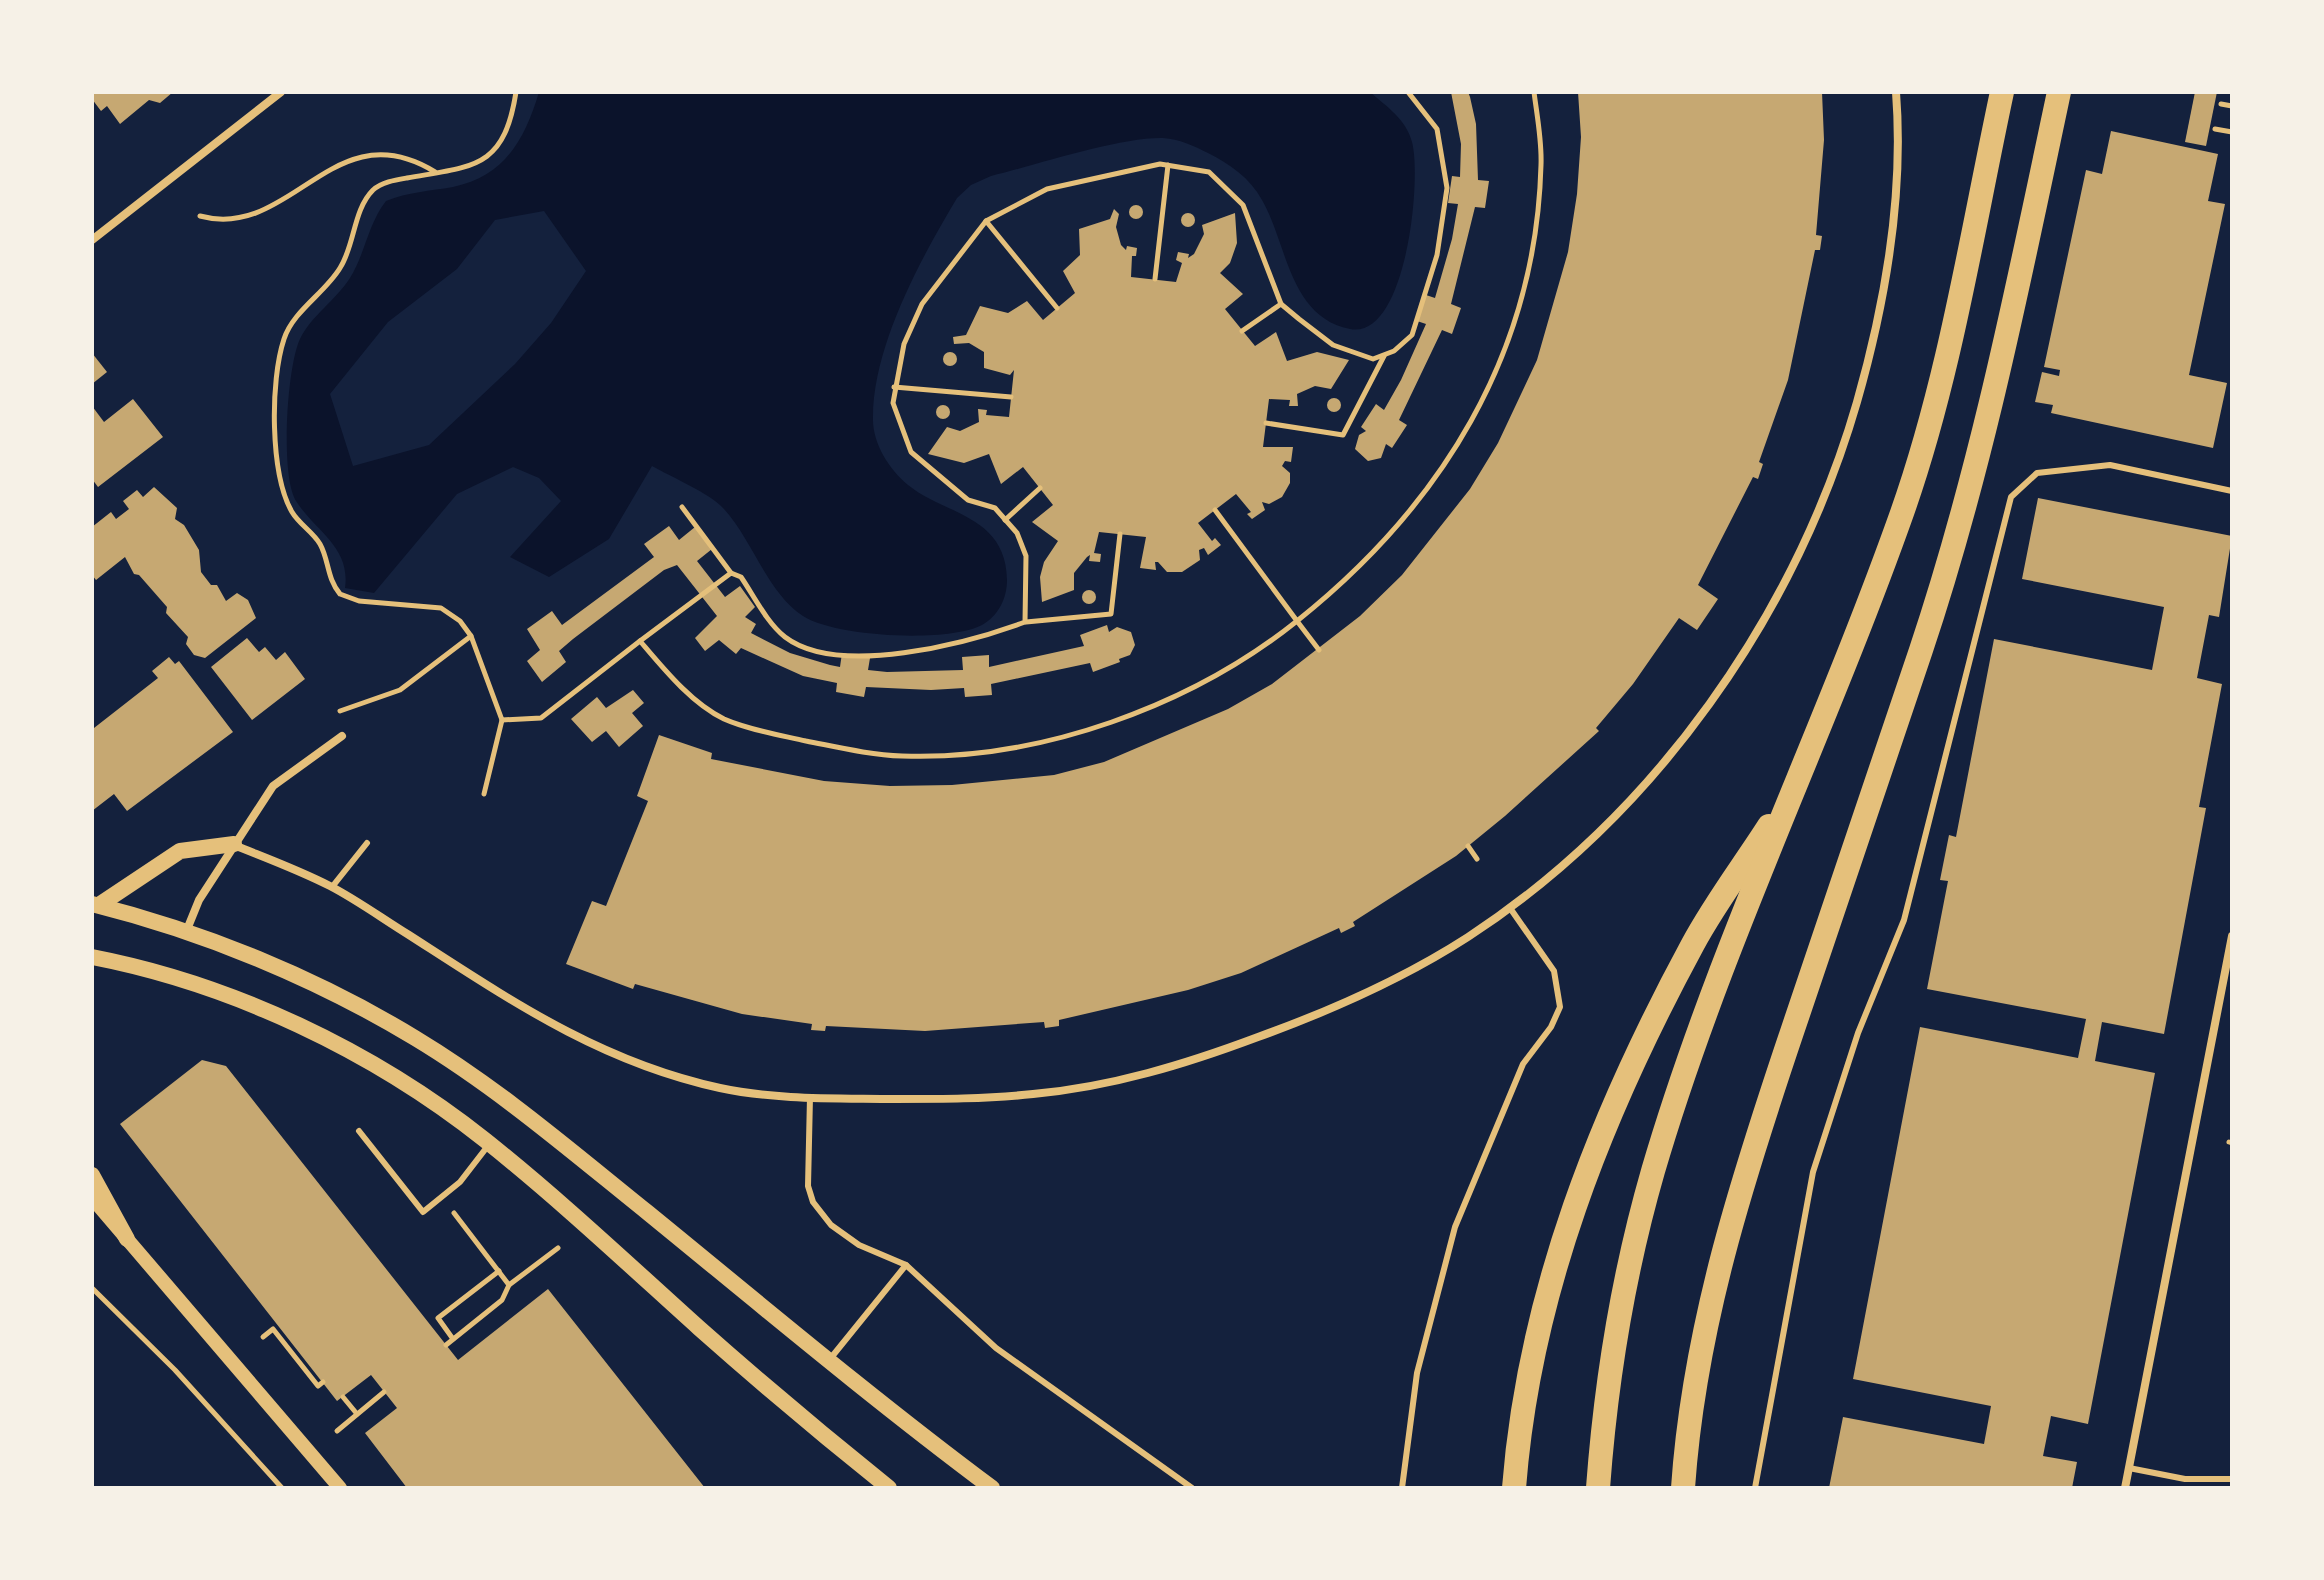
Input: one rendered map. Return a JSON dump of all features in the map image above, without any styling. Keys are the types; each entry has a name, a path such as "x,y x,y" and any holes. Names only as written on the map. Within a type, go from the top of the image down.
{"highway":[{"path":"1598,1488 1610,1364 1628,1272 1653,1173 1695,1044 1902,512 1920,456 1945,356 2002,92"},
{"path":"1683,1488 1692,1393 1727,1233 1923,645 1966,502 1990,410 2059,92"},
{"path":"1514,1488 1527,1384 1542,1307 1564,1231 1592,1157 1694,942 1799,781"}],"main road":[{"path":"95,904 180,851 234,844"},
{"path":"95,904 186,933 302,978 377,1016 459,1066 517,1107 992,1488"},
{"path":"92,957 189,982 267,1013 354,1055 415,1091 490,1144 765,1386 889,1488"},
{"path":"92,968 116,962"},
{"path":"92,1175 127,1239"}],"street":[{"path":"92,240 281,92"},
{"path":"234,844 332,887 523,1008 598,1049 723,1088 810,1097 932,1099 1037,1094 1088,1086 1187,1063 1290,1026 1382,985 1424,964 1510,908 1621,809 1688,733 1755,633 1805,540 1846,438 1877,324 1893,211 1896,92"},
{"path":"186,933 199,900 273,786 342,736"},
{"path":"2125,1488 2232,936"},
{"path":"92,1198 340,1488"}],"lane":[{"path":"1755,1488 1813,1172 1858,1033 1904,920 2011,497 2037,473 2110,465 2232,491"},
{"path":"332,887 367,843"},
{"path":"1402,1488 1417,1373 1455,1227 1523,1064 1551,1027 1560,1007 1554,971 1510,908"},
{"path":"810,1097 805,1172 813,1202 845,1236 906,1265 996,1348 1192,1488"},
{"path":"359,1131 423,1212 460,1182 490,1144"},
{"path":"829,1360 906,1265"},
{"path":"2129,1468 2185,1479 2232,1479"}],"path":[{"path":"484,794 502,720 471,636 460,621 441,608 359,601 340,594 333,587 320,543 293,515 285,499 274,456 284,338 341,267 364,201 375,188 465,169 492,155 511,122 516,92"},
{"path":"1025,622 1026,556 1017,533 995,508 968,500 911,452 893,403 904,344 922,304 986,221 1047,189 1100,175 1168,165 1209,172 1243,205 1281,304 1333,345 1373,359 1385,355 1412,335 1437,255 1447,188 1437,129 1408,92"},
{"path":"640,641 674,680 723,719 842,749 901,756 966,753 1085,730 1126,717 1257,653 1347,581 1390,536 1459,446 1490,388 1514,323 1533,247 1541,163 1534,92"},
{"path":"2221,104 2232,106"},
{"path":"2215,129 2232,132"},
{"path":"200,216 222,222 260,213 338,163 356,156 395,155 414,160 436,173"},
{"path":"1155,279 1168,165"},
{"path":"986,221 1057,308"},
{"path":"1242,331 1281,304"},
{"path":"1266,423 1343,435 1385,355"},
{"path":"894,387 1011,397"},
{"path":"1005,520 1040,488"},
{"path":"682,507 731,573 741,577 785,637 816,650 859,656 904,653 977,640 1025,622 1111,614 1120,534"},
{"path":"1215,510 1319,650"},
{"path":"502,720 541,718 731,573"},
{"path":"342,736 340,711 400,690 471,636"},
{"path":"1468,846 1477,859"},
{"path":"441,1197 509,1285"},
{"path":"446,1345 502,1300 509,1285 558,1248"},
{"path":"453,1339 438,1318 499,1271"},
{"path":"92,1288 175,1370 282,1488"},
{"path":"263,1337 273,1329 318,1386 323,1382"},
{"path":"337,1431 384,1392"},
{"path":"343,1397 357,1414"}],"water":[{"path":"539,92 1370,92 1401,120 1412,142 1415,161 1412,221 1397,285 1385,310 1369,326 1350,329 1330,322 1314,310 1302,294 1270,217 1252,185 1224,162 1186,143 1163,138 1124,142 991,176 971,185 957,198 902,303 881,361 873,417 879,446 901,479 923,495 985,529 1004,558 1007,587 1000,606 988,621 966,631 919,636 865,633 818,623 803,616 780,594 744,536 718,503 652,466 609,539 549,577 510,557 561,501 539,478 513,467 457,494 374,593 345,588 343,561 330,540 296,501 291,488 287,420 295,353 300,339 310,323 350,278 386,201 453,187 486,174 510,153 519,140","holes":["544,211 586,271 551,323 515,364 429,445 353,466 330,394 388,322 457,269 495,220"]}],"building":[{"path":"92,92 173,92 160,103 149,100 120,124 107,106 101,111 92,99"},
{"path":"1451,92 1468,92 1470,97 1476,124 1478,180 1489,181 1485,208 1475,207 1451,304 1461,308 1452,334 1442,330 1399,420 1407,425 1392,448 1386,444 1381,458 1368,461 1355,449 1359,435 1366,431 1361,427 1376,404 1384,410 1401,380 1426,324 1417,321 1426,295 1435,298 1452,239 1458,204 1448,203 1452,176 1460,177 1461,144"},
{"path":"1578,92 1822,92 1824,140 1816,235 1822,236 1820,250 1815,250 1788,380 1759,462 1763,464 1758,479 1753,477 1698,585 1718,599 1697,630 1679,618 1633,684 1596,728 1599,731 1505,816 1456,856 1353,922 1355,926 1341,933 1339,928 1241,973 1188,990 1059,1020 1059,1026 1045,1028 1044,1022 925,1031 826,1026 825,1031 811,1030 812,1024 742,1014 635,984 633,989 566,964 592,901 606,906 648,801 637,796 659,735 712,753 711,759 824,781 890,786 952,785 1054,775 1104,762 1228,709 1272,684 1360,616 1402,575 1470,489 1498,443 1537,360 1568,252 1577,194 1581,137"},
{"path":"2195,92 2217,92 2206,146 2185,142"},
{"path":"2111,131 2218,154 2208,201 2225,204 2189,375 2227,383 2213,448 2051,413 2053,405 2035,402 2042,372 2059,376 2060,370 2044,367 2086,170 2102,174"},
{"path":"1136,205 1143,212 1136,219 1129,212"},
{"path":"1114,209 1119,214 1116,227 1121,245 1126,250 1127,246 1137,248 1136,256 1132,256 1131,277 1176,282 1182,263 1176,260 1178,252 1189,254 1188,258 1194,254 1204,234 1202,225 1235,213 1237,243 1230,263 1220,273 1243,294 1225,309 1255,346 1276,332 1287,361 1317,352 1349,360 1331,389 1315,386 1297,394 1298,406 1289,406 1290,400 1269,399 1263,447 1293,447 1291,462 1285,461 1282,466 1290,473 1290,483 1282,497 1269,504 1262,502 1265,510 1252,519 1247,514 1251,512 1236,494 1198,523 1212,541 1215,538 1221,545 1208,555 1204,548 1199,550 1200,560 1182,572 1167,572 1158,562 1155,562 1156,570 1140,568 1146,537 1099,532 1094,553 1101,554 1100,562 1089,561 1090,555 1087,557 1074,573 1074,590 1042,602 1040,577 1044,562 1058,541 1032,522 1053,505 1023,467 1001,484 989,454 964,463 928,454 947,427 960,431 979,422 978,409 987,410 986,415 1009,417 1014,370 1010,375 984,368 984,352 969,343 954,344 953,337 966,335 980,306 1008,313 1027,301 1043,320 1075,293 1063,271 1080,255 1079,229 1110,219"},
{"path":"1188,213 1195,220 1188,227 1181,220"},
{"path":"950,352 957,359 950,366 943,359"},
{"path":"92,353 107,372 92,384"},
{"path":"1334,398 1341,405 1334,412 1327,405"},
{"path":"133,399 163,437 98,487 92,479 92,406 104,422"},
{"path":"943,405 950,412 943,419 936,412"},
{"path":"154,487 177,508 175,519 184,525 199,550 201,572 211,585 217,585 226,601 237,593 248,600 256,618 205,658 194,655 186,644 188,637 166,613 167,607 139,575 134,574 125,557 96,580 92,575 92,527 111,512 116,519 129,509 123,501 137,490 143,497"},
{"path":"2038,498 2232,536 2219,617 2209,615 2197,678 2222,684 2199,807 2206,808 2164,1034 2102,1022 2095,1061 2155,1073 2088,1424 2051,1416 2043,1456 2077,1462 2072,1488 1829,1488 1843,1417 1984,1444 1991,1406 1853,1379 1920,1027 2078,1058 2086,1019 1927,989 1948,881 1940,880 1949,835 1956,837 1994,639 2152,670 2164,607 2022,579"},
{"path":"669,526 679,540 695,527 712,549 697,561 725,597 740,586 755,607 745,617 756,624 751,633 790,653 830,665 840,667 842,653 870,658 868,670 887,672 963,670 962,657 989,655 989,667 1084,646 1080,635 1107,625 1109,632 1117,627 1131,632 1135,645 1130,655 1119,659 1120,662 1093,672 1090,663 991,684 992,695 965,697 964,688 866,687 864,697 836,692 837,683 803,676 741,648 736,654 719,640 705,651 695,638 717,616 677,565 664,570 559,651 566,662 542,682 527,661 540,650 527,629 552,611 562,625 654,557 644,544"},
{"path":"1089,590 1096,597 1089,604 1082,597"},
{"path":"247,638 259,652 265,647 276,660 285,652 305,679 252,720 211,667"},
{"path":"169,657 175,664 179,661 233,732 127,811 114,794 92,811 92,726 94,728 158,678 152,671"},
{"path":"633,690 644,703 632,713 643,726 619,747 606,731 592,742 571,719 597,697 606,708"},
{"path":"202,1060 226,1066 458,1360 548,1289 705,1488 407,1488 365,1433 397,1408 371,1375 337,1401 120,1124"}]}
